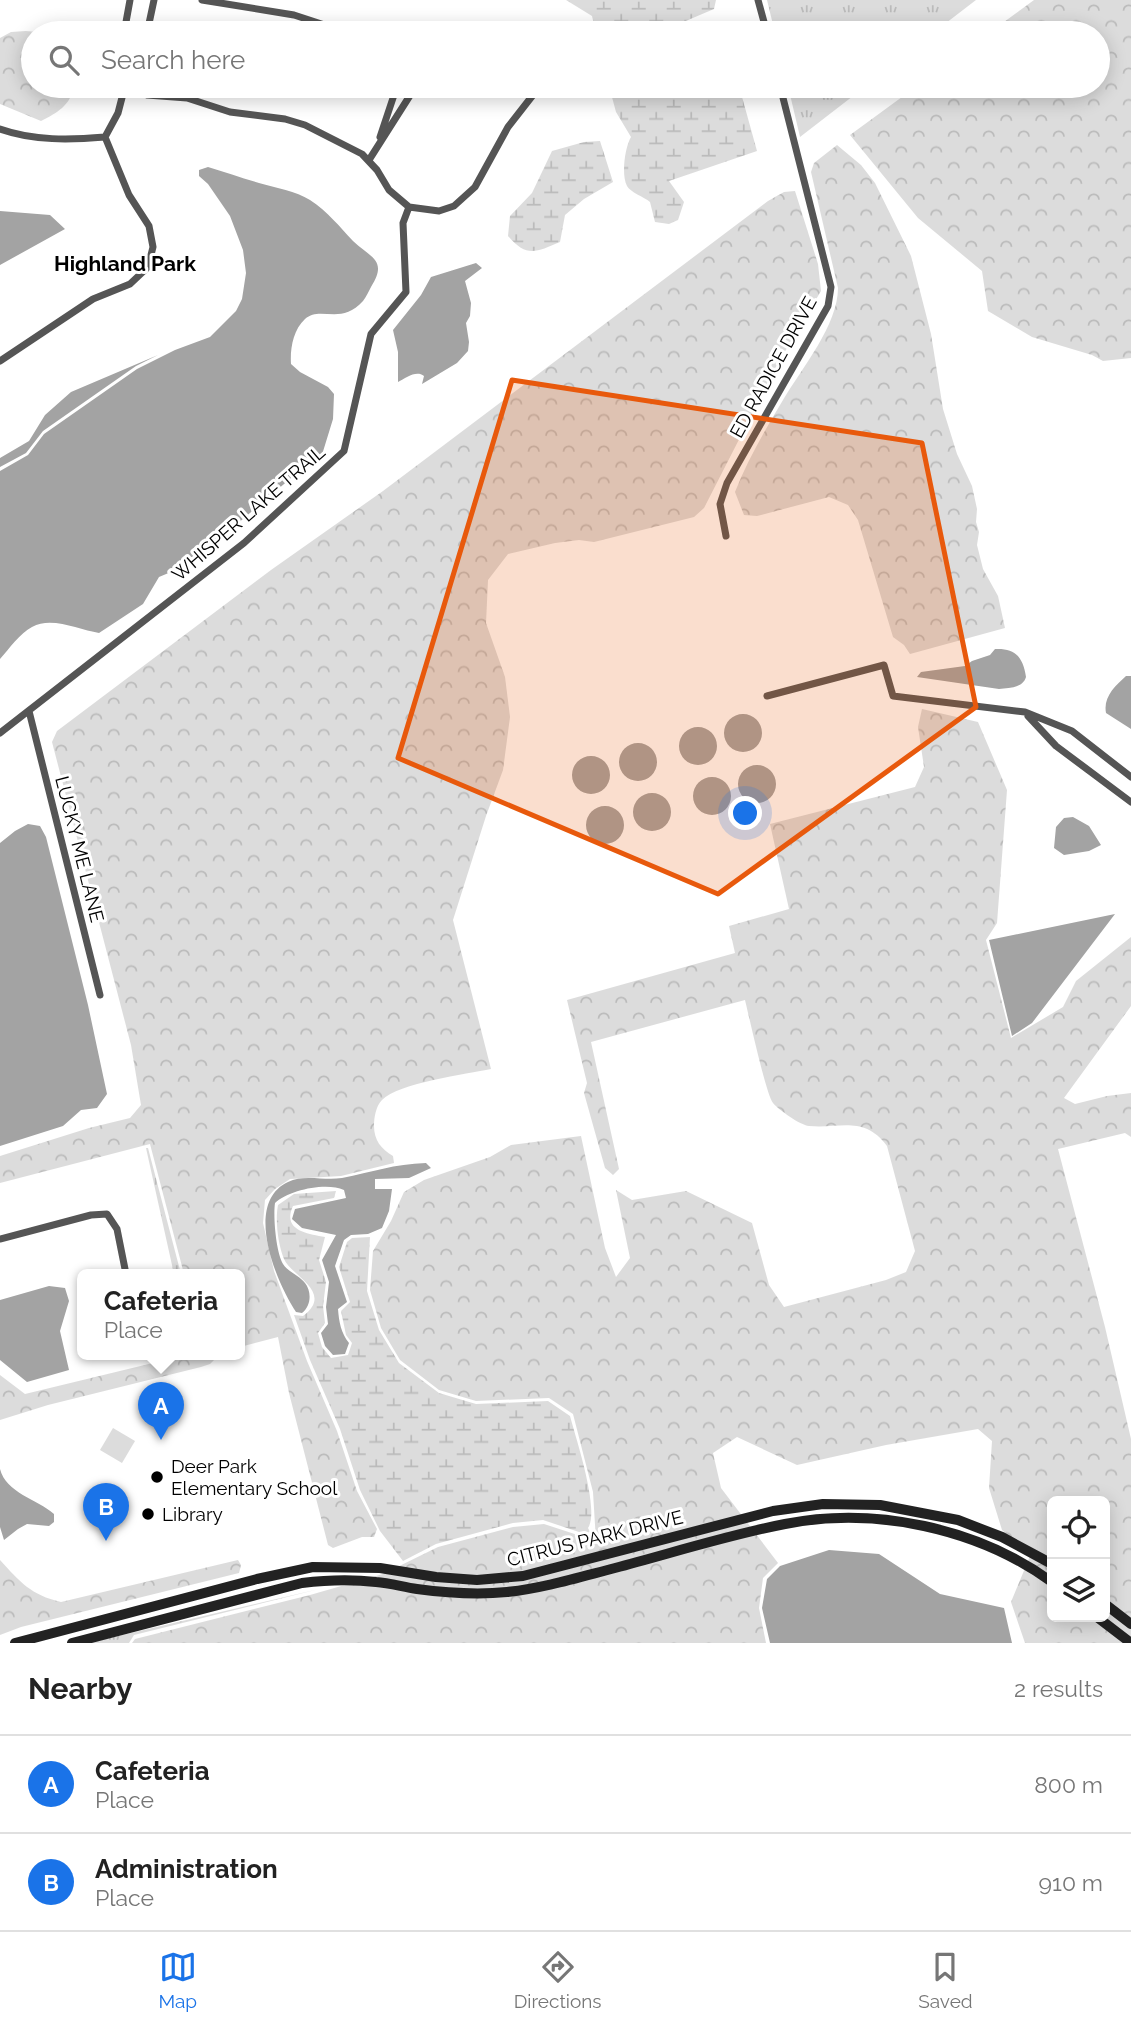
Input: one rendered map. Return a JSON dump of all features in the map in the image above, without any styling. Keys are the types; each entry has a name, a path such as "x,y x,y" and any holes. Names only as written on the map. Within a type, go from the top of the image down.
{"street":[{"path":"126,21 130,0"},
{"path":"150,21 154,0"},
{"path":"202,0 294,15 312,21"},
{"path":"758,0 763,21"},
{"path":"105,137 118,113 122,98"},
{"path":"190,98 230,112 285,119 305,125 369,160 389,190 409,207 439,211 454,206 475,187 508,127 531,98"},
{"path":"379,141 393,98"},
{"path":"369,160 408,98"},
{"name":"ED RADICE DRIVE","path":"726,536 720,504 727,483 828,306 831,287 783,98"},
{"path":"0,129 26,136 54,139 105,137"},
{"path":"0,361 93,299 130,284 148,267 153,247 149,226 129,195 105,137"},
{"name":"WHISPER LAKE TRAIL","path":"0,733 244,543 344,451 371,334 406,292 402,223 409,207"},
{"path":"767,696 884,665 893,696 1025,712 1072,731 1131,777"},
{"name":"LUCKY ME LANE","path":"29,711 100,995"},
{"path":"1025,712 1056,746 1131,802"},
{"path":"0,1238 91,1215 107,1214 117,1229 126,1269"},
{"name":"CITRUS PARK DRIVE","path":"15,1643 257,1579 313,1567 358,1566 436,1577 498,1579 562,1567 773,1511 851,1503 880,1505 958,1520 1002,1537 1047,1561"},
{"name":"CITRUS PARK DRIVE","path":"72,1643 302,1583 327,1580 376,1582 461,1594 506,1592 555,1583 785,1524 825,1518 869,1518 959,1535 1019,1560 1047,1579"},
{"path":"693,1532 697,1546"},
{"path":"1110,1608 1131,1624"},
{"path":"1104,1622 1131,1643"}],"highlighted area":[{"path":"512,380 922,443 976,707 718,894 398,758"}],"green space":[{"path":"566,0 716,0 714,9 686,21 593,21 592,16"},
{"path":"767,0 976,0 949,21 772,21"},
{"path":"1034,0 1131,0 1131,358 1103,361 1092,355 1032,337 988,311 982,271 918,218 850,135 901,98 1110,98 1110,21 1005,21"},
{"path":"21,31 21,98 70,98 58,111 41,121 0,104 0,38 11,32"},
{"path":"612,98 742,98 757,151 669,181 684,202 678,220 669,224 655,222 650,202 631,190 625,181 624,161 631,137 616,112"},
{"path":"791,98 850,98 800,137"},
{"path":"600,141 613,182 584,199 565,215 560,242 532,251 521,248 508,236 510,216 532,193 552,151 584,142"},
{"path":"837,145 861,165 875,183 911,256 931,334 943,409 957,454 972,486 979,532 977,545 983,569 998,596 1005,628 910,654 904,645 893,637 858,520 848,505 829,497 757,516 744,515 735,492 763,434 818,346 832,317 838,288 811,172 814,163"},
{"path":"795,191 818,264 821,291 777,365 704,508 694,517 594,542 579,540 555,543 508,554 488,580 486,623 505,677 510,717 503,770 453,920 491,1069 417,1084 390,1094 382,1100 376,1112 374,1131 379,1144 393,1156 394,1163 341,1176 290,1179 265,1200 263,1223 274,1271 307,1361 337,1431 357,1491 377,1529 374,1537 362,1537 333,1548 328,1545 289,1393 278,1337 245,1346 245,1269 183,1269 150,1144 0,1183 0,1156 130,1118 141,1105 131,1045 52,742 57,731 271,570 383,491 768,201 784,192"},
{"path":"922,709 978,722 1007,790 997,923 986,940 1011,1038 1063,1007 1076,981 1131,937 1131,1006 1064,1098 1075,1104 1131,1093 1131,1137 1125,1133 1058,1149 1105,1327 1131,1439 1131,1643 1025,1643 1011,1602 1030,1556 1002,1530 989,1488 992,1441 978,1429 886,1445 797,1465 737,1437 713,1453 721,1488 778,1563 763,1578 759,1608 766,1643 132,1643 135,1639 383,1574 438,1547 513,1527 544,1524 596,1541 593,1492 573,1414 549,1398 476,1401 439,1390 400,1360 381,1328 370,1290 373,1251 404,1192 424,1180 490,1157 511,1145 581,1136 605,1248 616,1277 630,1258 616,1190 632,1200 686,1191 752,1223 769,1285 784,1307 886,1280 906,1272 915,1251 887,1146 878,1136 860,1127 805,1125 773,1103 762,1071 745,1000 591,1042 619,1169 613,1175 605,1168 584,1093 587,1083 567,1000 735,953 729,926 789,909 770,824 915,787 924,767 918,727"},
{"path":"146,1148 180,1269 173,1269"},
{"path":"336,1191 334,1198 293,1206 290,1214 293,1226 325,1237 319,1260 326,1282 323,1306 325,1323 318,1333 322,1347 331,1358 348,1355 352,1343 346,1335 341,1311 350,1302 339,1267 347,1242 352,1238 370,1237 367,1291 379,1330 399,1363 439,1393 476,1404 548,1401 570,1416 589,1491 590,1532 585,1534 543,1520 513,1523 436,1544 403,1561 380,1531 360,1490 340,1429 294,1315 303,1316 312,1307 315,1299 313,1292 284,1259 278,1232 278,1205 294,1194"},
{"path":"165,1360 214,1360 201,1367 48,1405 0,1420 0,1375 25,1394"},
{"path":"113,1428 135,1441 122,1463 100,1450"},
{"path":"0,1560 27,1587 42,1596 61,1602 238,1560 241,1565 239,1573 21,1627 0,1635"},
{"path":"319,1589 134,1635 129,1643 88,1643"}],"shaded area":[{"path":"208,167 310,200 328,214 378,265 376,278 364,299 355,308 339,314 311,315 301,323 293,340 291,364 328,387 334,394 333,419 321,458 297,473 190,564 159,577 143,604 99,633 57,623 40,624 23,633 0,659 0,471 28,455 44,434 137,369 175,350 210,337 236,311 242,299 246,273 243,250 230,216 208,184 199,176 199,170"},
{"path":"0,211 50,215 65,229 0,265"},
{"path":"476,263 482,268 465,281 471,303 470,316 466,323 468,351 457,363 422,384 424,376 421,374 411,375 398,382 398,352 393,330 421,295 431,277"},
{"path":"158,355 136,366 43,431 26,453 0,467 0,458 29,441 45,415 71,392"},
{"path":"995,649 1008,650 1017,655 1023,664 1026,677 1022,683 1015,687 999,689 917,677 921,672 965,666 990,655"},
{"path":"1126,676 1131,676 1131,729 1106,713 1108,697"},
{"path":"743,714 756,720 762,733 756,746 743,752 730,746 724,733 730,720"},
{"path":"698,727 711,733 717,746 711,759 698,765 685,759 679,746 685,733"},
{"path":"638,743 651,749 657,762 651,775 638,781 625,775 619,762 625,749"},
{"path":"591,756 604,762 610,775 604,788 591,794 578,788 572,775 578,762"},
{"path":"757,765 770,771 776,784 770,797 757,803 744,797 738,784 744,771"},
{"path":"712,777 725,783 731,796 725,809 712,815 699,809 693,796 699,783"},
{"path":"652,793 665,799 671,812 665,825 652,831 639,825 633,812 639,799"},
{"path":"605,806 618,812 624,825 618,838 605,844 592,838 586,825 592,812"},
{"path":"1073,817 1089,826 1101,845 1089,851 1064,855 1054,848 1056,827 1064,818"},
{"path":"28,824 40,826 46,837 107,1094 97,1108 81,1110 63,1126 0,1146 0,843"},
{"path":"1115,914 1032,1023 1012,1036 989,940"},
{"path":"426,1163 431,1168 409,1178 375,1179 375,1189 392,1189 389,1211 382,1228 368,1234 351,1235 344,1240 335,1266 347,1302 338,1309 340,1323 349,1343 345,1354 333,1355 325,1346 321,1333 328,1324 326,1307 329,1282 322,1260 336,1235 302,1228 292,1219 295,1209 346,1198 344,1190 318,1187 289,1194 275,1203 274,1217 281,1259 285,1267 300,1278 309,1290 309,1303 302,1313 296,1312 288,1299 273,1263 265,1224 267,1207 275,1192 294,1180 342,1178"},
{"path":"49,1286 65,1288 69,1301 60,1331 69,1370 27,1382 0,1360 0,1300"},
{"path":"0,1469 3,1477 15,1490 54,1514 54,1522 49,1526 27,1524 4,1540 0,1527"},
{"path":"829,1550 879,1554 940,1594 1004,1608 1012,1643 770,1643 762,1608 767,1579 780,1566"}],"place":[{"name":"Cafeteria","path":"161,1440"},
{"name":"Deer Park Elementary School","path":"157,1477"},
{"name":"Library","path":"148,1514"},
{"name":"Administration","path":"106,1541"}],"district":[{"name":"Highland Park","path":"125,263"}]}
